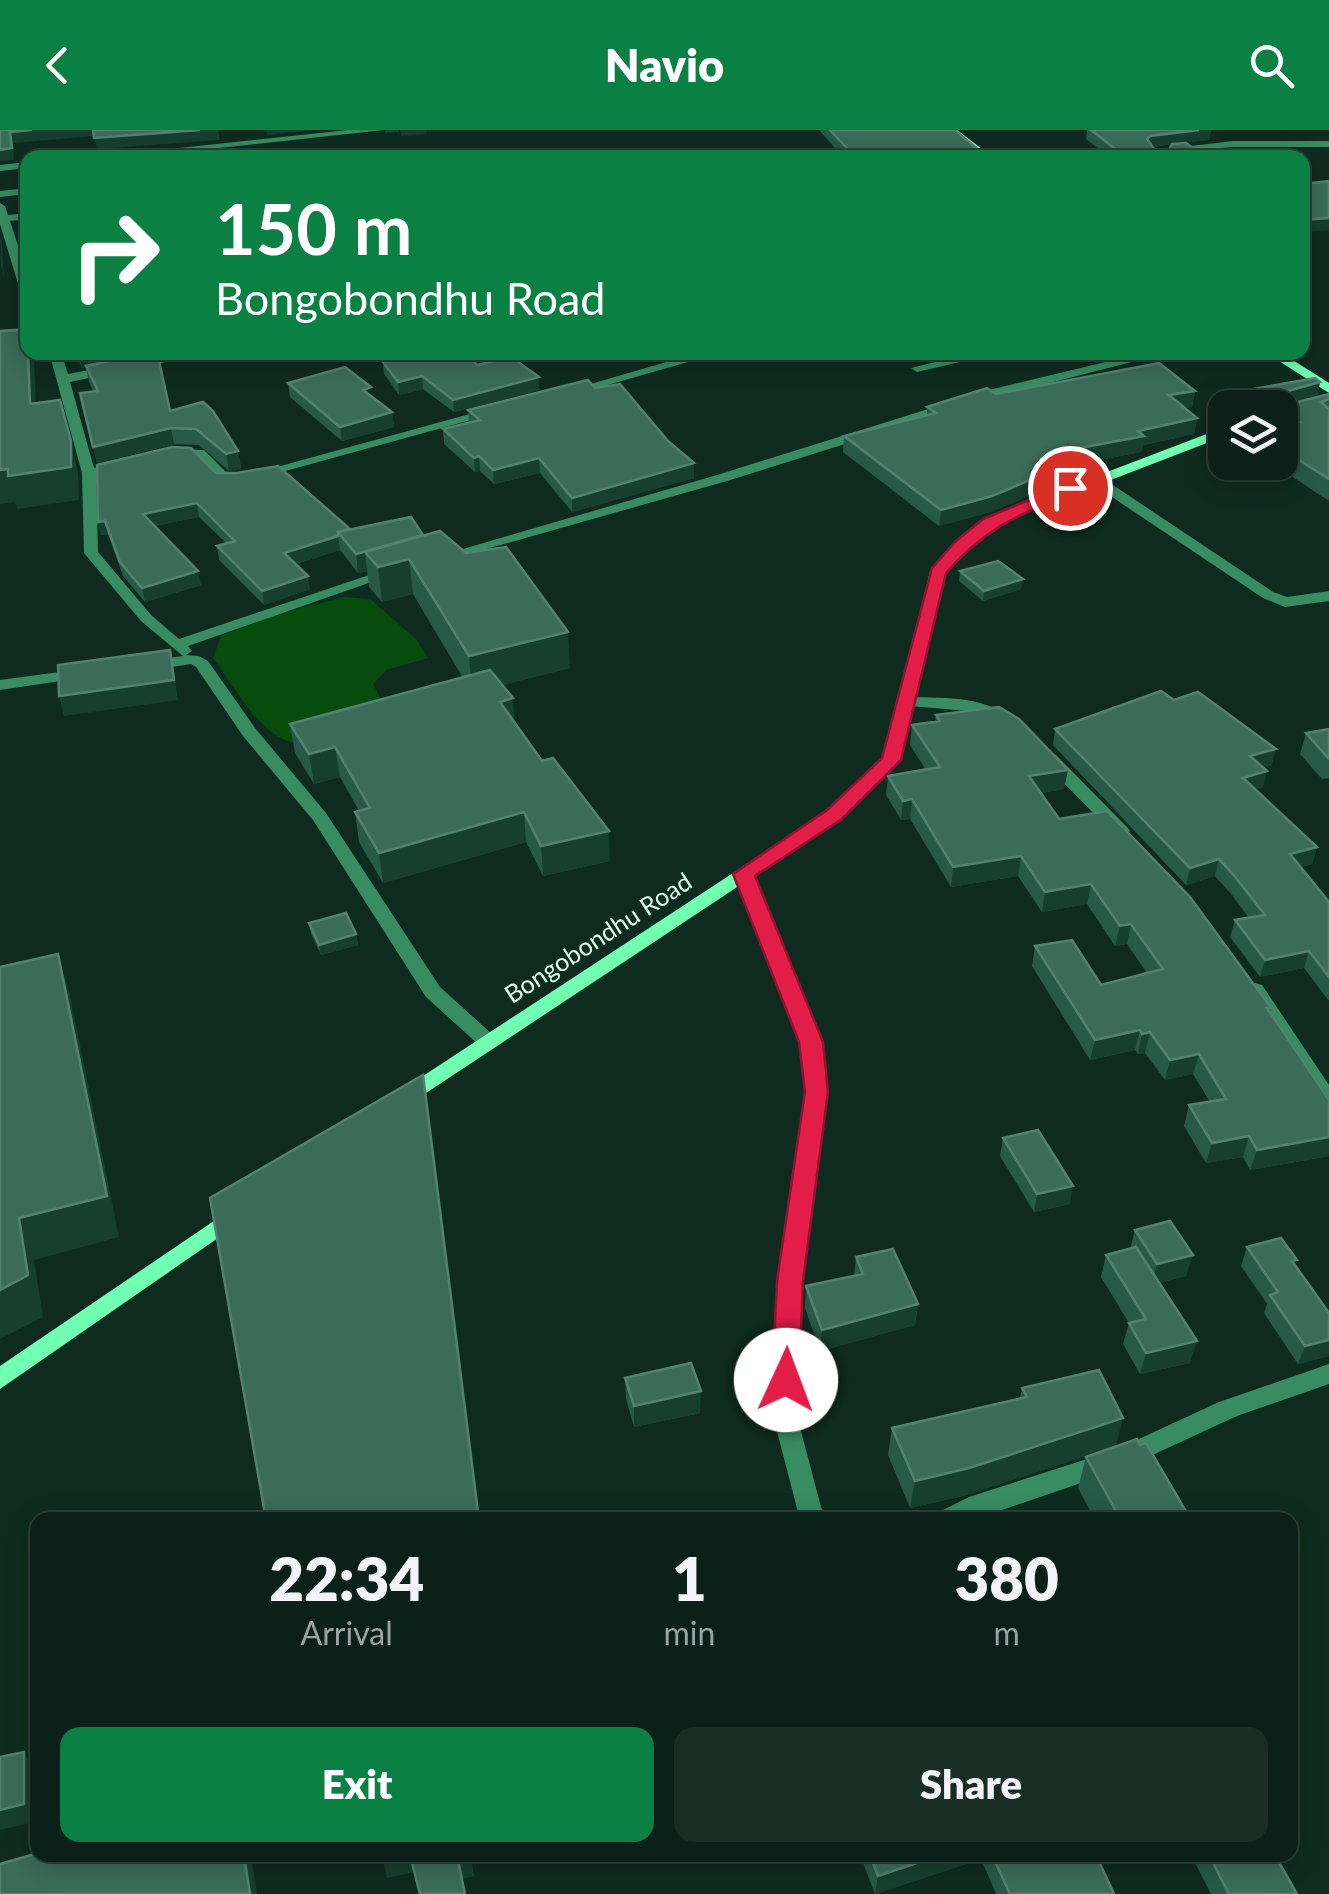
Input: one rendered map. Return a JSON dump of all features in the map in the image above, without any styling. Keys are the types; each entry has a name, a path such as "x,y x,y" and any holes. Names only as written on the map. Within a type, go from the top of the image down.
{"street":[{"path":"173,150 379,130"},
{"path":"950,130 978,150"},
{"path":"1154,150 1232,144 1329,144"},
{"path":"1,213 20,271"},
{"path":"58,360 88,473 91,553 146,618 202,664 250,732 320,817 433,992 486,1040"},
{"path":"64,379 165,360"},
{"path":"546,398 687,360"},
{"path":"917,368 957,360"},
{"path":"426,561 722,478 994,393 1132,360"},
{"path":"1283,360 1329,389"},
{"path":"161,456 199,453 224,479 238,479 510,408"},
{"name":"Bongobondhu Road","path":"388,1108 486,1040 834,815 891,760 938,572 989,522 1093,478 1208,437"},
{"path":"88,473 134,463"},
{"path":"1093,478 1268,596 1285,602 1329,596"},
{"path":"176,645 248,617 408,567"},
{"path":"0,685 193,659"},
{"path":"905,702 990,711 1029,737 1129,839"},
{"path":"744,874 811,1042 816,1092 790,1281 784,1412 809,1512"},
{"path":"1248,980 1329,1101"},
{"path":"0,1379 259,1198"},
{"path":"964,1512 1122,1458 1228,1409 1329,1374"}],"shaded area":[{"path":"345,597 370,599 417,640 428,658 386,670 373,684 382,701 330,736 304,744 288,741 258,720 213,658 221,636 279,613"}],"building":[{"path":"0,130 32,130 10,132 12,148 0,150"},
{"path":"93,130 200,130 94,138"},
{"path":"830,130 955,130 979,150 849,150"},
{"path":"1091,130 1199,130 1147,139 1154,149 1169,150 1117,150"},
{"path":"1186,143 1195,150 1169,150 1172,144"},
{"path":"1329,181 1329,218 1310,219 1310,183"},
{"path":"20,330 20,360 28,360 30,404 60,400 71,441 71,467 8,476 8,469 0,470 0,331"},
{"path":"114,360 159,360 170,411 203,402 238,451 226,454 196,429 171,428 93,447 80,393 98,391 86,366"},
{"path":"473,360 477,365 515,360 539,377 453,400 422,376 398,382 383,362"},
{"path":"1159,363 1195,391 1169,395 1197,418 1138,431 1144,436 1059,452 1075,461 992,496 941,510 844,436 936,413 927,407 987,388 996,394"},
{"path":"345,367 371,387 363,390 392,412 340,427 288,383"},
{"path":"1315,378 1320,382 1292,390 1254,389"},
{"path":"588,380 595,388 620,384 668,441 694,463 572,498 539,458 493,470 443,429 480,420 468,410"},
{"path":"1329,394 1329,399 1321,402 1329,409 1329,479 1298,459 1298,402"},
{"path":"172,447 191,448 216,473 278,466 350,529 284,553 308,576 262,591 217,546 235,541 197,503 143,514 198,571 142,588 120,562 105,521 98,522 97,465"},
{"path":"1092,479 1110,490 1070,506 1051,496"},
{"path":"411,517 423,535 356,554 338,532"},
{"path":"440,531 466,553 506,547 568,632 469,656 409,559 378,567 365,552"},
{"path":"998,561 1023,579 984,591 960,571"},
{"path":"170,650 174,680 59,696 58,665"},
{"path":"490,670 513,698 500,702 542,761 553,758 609,831 541,846 524,812 379,853 355,812 370,808 335,747 309,754 290,724"},
{"path":"1161,691 1174,700 1198,692 1276,749 1250,756 1267,771 1243,778 1317,847 1290,854 1329,902 1329,977 1309,951 1265,960 1235,920 1265,915 1219,859 1190,868 1055,729"},
{"path":"999,707 1019,719 1068,770 1029,776 1059,819 1107,811 1190,897 1271,1008 1267,1008 1329,1100 1329,1137 1257,1150 1249,1136 1212,1143 1189,1105 1226,1099 1199,1054 1170,1060 1150,1032 1142,1034 1140,1030 1095,1040 1035,946 1072,940 1101,985 1163,969 1131,924 1120,926 1091,884 1045,892 1021,856 953,867 912,799 903,801 888,776 940,767 912,725 940,721 936,715"},
{"path":"1329,729 1329,758 1328,758 1306,733"},
{"path":"346,913 356,934 319,945 309,923"},
{"path":"58,954 107,1196 19,1218 28,1275 0,1290 0,967"},
{"path":"423,1075 478,1512 265,1512 210,1198"},
{"path":"1038,1130 1073,1186 1037,1194 1003,1138"},
{"path":"1170,1221 1193,1255 1157,1264 1135,1230"},
{"path":"1281,1238 1297,1260 1292,1261 1329,1313 1329,1340 1305,1346 1270,1295 1278,1292 1247,1247"},
{"path":"1136,1247 1197,1341 1146,1353 1129,1323 1146,1319 1106,1255"},
{"path":"893,1249 918,1304 822,1330 806,1286 863,1274 856,1257"},
{"path":"691,1363 701,1391 634,1406 625,1378"},
{"path":"1099,1370 1123,1418 969,1468 915,1481 892,1428 1027,1397 1022,1388"},
{"path":"1137,1439 1140,1445 1146,1443 1186,1512 1117,1512 1086,1457"},
{"path":"24,1752 24,1804 0,1810 0,1757"},
{"path":"30,1855 30,1862 245,1862 250,1894 0,1894 0,1864"},
{"path":"412,1862 458,1862 465,1894 420,1894"},
{"path":"873,1862 920,1862 878,1876"},
{"path":"995,1862 1099,1862 1114,1894 1010,1894"},
{"path":"1213,1862 1279,1862 1297,1894 1229,1894"}],"route":[{"path":"786,1380 790,1281 816,1092 811,1042 744,874 834,815 891,760 938,572 989,522 1070,488"}]}
